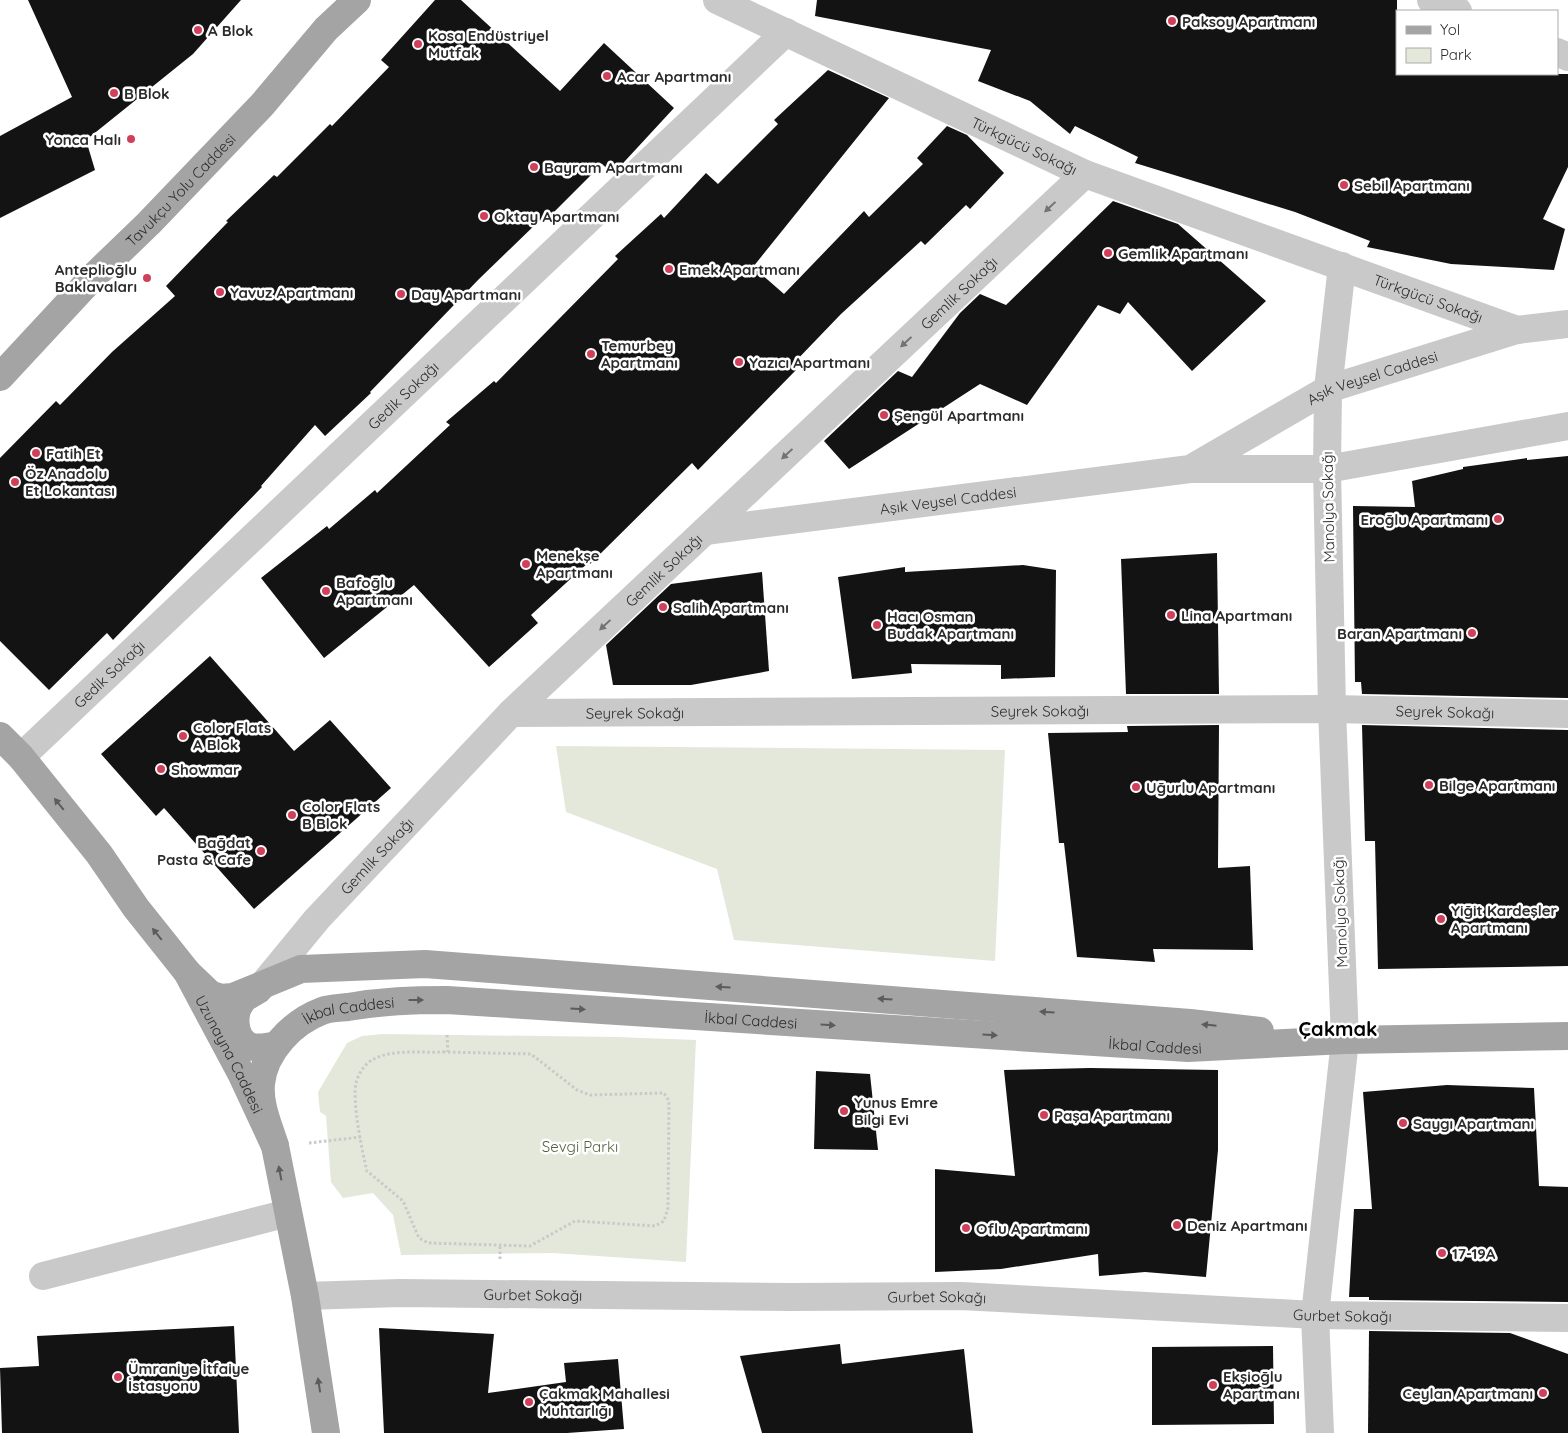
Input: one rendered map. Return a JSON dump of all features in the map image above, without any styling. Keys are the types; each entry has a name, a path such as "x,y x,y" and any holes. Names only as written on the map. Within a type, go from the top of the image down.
{"main road":[{"name":"Tavukçu Yolu Caddesi","path":"0,377 92,278 262,105 326,29 357,0"},
{"name":"Uzunayna Caddesi","path":"0,736 21,757 99,854 136,908 187,972 242,1075 275,1146 305,1296 326,1433"},
{"name":"İkbal Caddesi","path":"187,972 210,994 220,998 233,998 301,969 425,964 1190,1023 1345,1040"},
{"path":"261,987 242,1001 236,1012 235,1024 241,1038 249,1046 263,1048 276,1045"},
{"name":"İkbal Caddesi","path":"275,1146 262,1102 261,1083 266,1062 276,1045 292,1029 322,1011 390,1000 447,1000 1188,1048 1345,1040 1568,1036"}],"street":[{"name":"Türkgücü Sokağı","path":"717,0 1085,174 1517,330"},
{"path":"1431,0 1456,10"},
{"name":"Gedik Sokağı","path":"21,757 786,32"},
{"name":"Gemlik Sokağı","path":"261,987 317,919 511,713 1085,174"},
{"path":"1328,389 1342,266"},
{"name":"Aşık Veysel Caddesi","path":"1190,469 1328,389 1517,330 1568,324"},
{"name":"Manolya Sokağı","path":"1320,1433 1315,1315 1345,1040 1332,709 1327,469 1328,389"},
{"name":"Aşık Veysel Caddesi","path":"705,531 1190,469 1327,469 1568,426"},
{"name":"Seyrek Sokağı","path":"511,713 1332,709 1568,714"},
{"path":"43,1276 288,1213"},
{"name":"Gurbet Sokağı","path":"305,1296 400,1293 790,1297 961,1296 1315,1315 1568,1318"}],"path":[{"path":"435,1052 515,1052 530,1054 577,1090 590,1095 664,1093 669,1101 668,1208 664,1221 655,1226 575,1221 530,1246 428,1244 419,1238 403,1201 367,1171 361,1137 356,1083 362,1070 372,1059 389,1054 435,1052"},
{"path":"275,1146 361,1137"}],"green space":[{"path":"556,746 1005,750 995,961 734,940 717,869 566,812"},
{"name":"Sevgi Parkı","path":"383,1034 696,1040 686,1262 553,1253 401,1255 393,1215 373,1193 343,1198 331,1182 326,1116 320,1112 318,1092 347,1043 362,1036"}],"building":[{"path":"28,0 241,0 193,54 86,140 95,170 0,218 0,136 72,97"},
{"path":"435,0 461,0 560,91 604,43 674,108 613,174 602,164 543,223 540,220 479,279 371,393 325,436 315,425 262,487 113,640 107,633 49,690 0,641 0,458 56,401 60,405 112,352 175,296 166,286 228,222 226,221 274,175 277,177 330,124 332,126 389,67 381,60"},
{"path":"817,0 1397,0 1396,75 1568,74 1568,167 1543,219 1565,229 1554,270 1451,264 1367,247 1370,241 1295,212 1135,163 1138,157 1075,126 1070,134 1030,101 978,81 991,50 815,16"},
{"path":"828,70 889,98 753,267 784,294 864,211 869,217 923,164 917,158 947,126 967,135 1004,173 970,209 966,205 925,245 921,241 841,314 791,366 796,370 698,470 692,463 590,564 589,562 531,615 538,623 489,667 414,585 324,658 261,578 327,526 329,529 375,490 377,493 450,425 446,422 494,381 496,383 618,259 615,256 661,214 664,218 706,173 718,184 778,124 774,120"},
{"path":"1113,201 1178,224 1266,301 1192,371 1128,302 1120,314 1098,305 1027,405 980,384 849,469 824,441 898,371 912,377 960,313 980,294 1006,305"},
{"path":"1568,456 1568,698 1362,694 1361,682 1355,682 1353,506 1415,507 1412,481 1463,469 1463,467 1527,458 1527,460"},
{"name":"Lina Apartmanı","path":"1217,553 1219,694 1126,694 1121,559"},
{"path":"1023,565 1056,570 1055,677 1001,679 1001,665 911,664 912,673 852,679 838,577 905,567 905,572"},
{"path":"762,572 769,671 691,685 613,685 606,645 671,584"},
{"path":"210,656 294,751 330,720 391,788 254,909 164,808 156,816 101,754"},
{"path":"1219,725 1218,868 1250,866 1253,950 1153,949 1155,962 1077,957 1064,843 1059,843 1048,733 1128,732 1127,726"},
{"path":"1362,725 1568,730 1568,966 1378,969 1375,841 1365,841"},
{"path":"1090,1068 1218,1070 1218,1150 1206,1277 1145,1272 1099,1276 1098,1254 1001,1269 935,1272 935,1169 1015,1176 1004,1070"},
{"name":"Yunus Emre Bilgi Evi","path":"816,1071 870,1074 878,1150 814,1149"},
{"path":"1447,1085 1534,1088 1539,1186 1568,1187 1568,1302 1369,1300 1369,1297 1349,1297 1354,1209 1372,1209 1363,1092"},
{"name":"Ümraniye İtfaiye İstasyonu","path":"234,1326 239,1433 2,1433 0,1368 39,1366 37,1336"},
{"path":"379,1328 494,1334 488,1393 566,1382 564,1363 618,1359 624,1429 567,1433 384,1433"},
{"path":"1369,1331 1510,1333 1568,1354 1568,1433 1368,1433"},
{"path":"840,1344 842,1364 964,1349 973,1433 762,1433 740,1356"},
{"name":"Ekşioğlu Apartmanı","path":"1273,1346 1274,1424 1152,1425 1152,1347"}],"place":[{"name":"Paksoy Apartmanı","path":"1172,21"},
{"name":"A Blok","path":"198,30"},
{"name":"Kosa Endüstriyel Mutfak","path":"418,44"},
{"name":"Acar Apartmanı","path":"607,76"},
{"name":"B Blok","path":"114,93"},
{"name":"Yonca Halı","path":"131,139"},
{"name":"Bayram Apartmanı","path":"534,167"},
{"name":"Sebil Apartmanı","path":"1344,185"},
{"name":"Oktay Apartmanı","path":"484,216"},
{"name":"Gemlik Apartmanı","path":"1108,253"},
{"name":"Emek Apartmanı","path":"669,269"},
{"name":"Anteplioğlu Baklavaları","path":"147,278"},
{"name":"Yavuz Apartmanı","path":"220,292"},
{"name":"Day Apartmanı","path":"401,294"},
{"name":"Temurbey Apartmanı","path":"591,354"},
{"name":"Yazıcı Apartmanı","path":"739,362"},
{"name":"Şengül Apartmanı","path":"884,415"},
{"name":"Fatih Et","path":"36,453"},
{"name":"Öz Anadolu Et Lokantası","path":"15,482"},
{"name":"Eroğlu Apartmanı","path":"1498,519"},
{"name":"Menekşe Apartmanı","path":"526,564"},
{"name":"Bafoğlu Apartmanı","path":"326,591"},
{"name":"Salih Apartmanı","path":"663,607"},
{"name":"Lina Apartmanı","path":"1171,615"},
{"name":"Hacı Osman Budak Apartmanı","path":"877,625"},
{"name":"Baran Apartmanı","path":"1472,633"},
{"name":"Color Flats A Blok","path":"183,736"},
{"name":"Showmar","path":"161,769"},
{"name":"Bilge Apartmanı","path":"1429,785"},
{"name":"Uğurlu Apartmanı","path":"1136,787"},
{"name":"Color Flats B Blok","path":"292,815"},
{"name":"Bağdat Pasta & Cafe","path":"261,851"},
{"name":"Yiğit Kardeşler Apartmanı","path":"1441,919"},
{"name":"Yunus Emre Bilgi Evi","path":"844,1111"},
{"name":"Paşa Apartmanı","path":"1044,1115"},
{"name":"Saygı Apartmanı","path":"1403,1123"},
{"name":"Deniz Apartmanı","path":"1177,1225"},
{"name":"Oflu Apartmanı","path":"966,1228"},
{"name":"17-19A","path":"1442,1253"},
{"name":"Ümraniye İtfaiye İstasyonu","path":"118,1377"},
{"name":"Ekşioğlu Apartmanı","path":"1213,1385"},
{"name":"Ceylan Apartmanı","path":"1543,1393"},
{"name":"Çakmak Mahallesi Muhtarlığı","path":"529,1402"}],"district":[{"name":"Çakmak","path":"1338,1028"}]}
